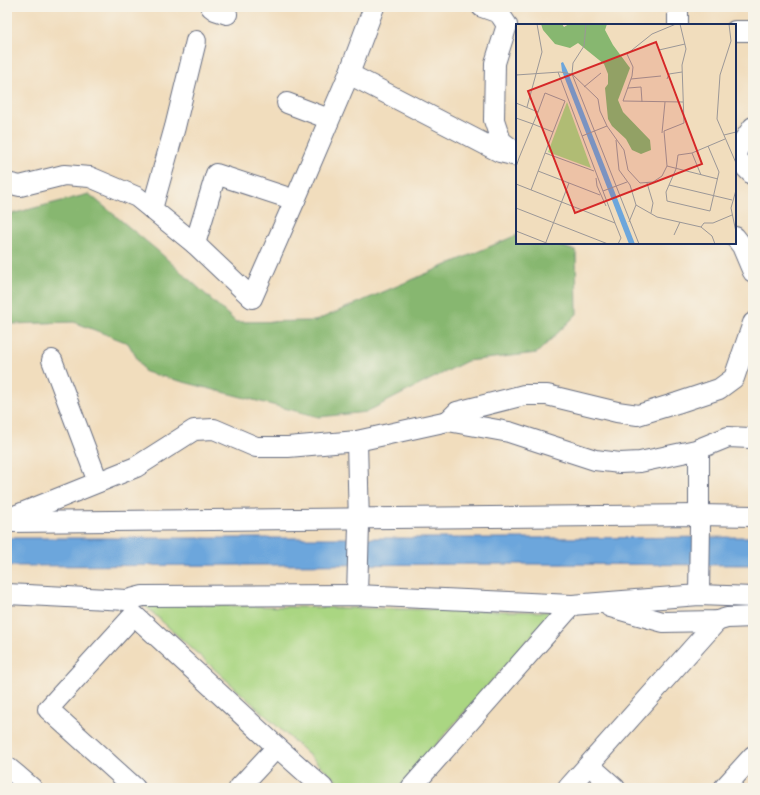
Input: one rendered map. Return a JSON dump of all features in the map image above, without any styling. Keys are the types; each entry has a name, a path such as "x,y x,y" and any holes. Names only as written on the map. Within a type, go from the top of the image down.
{"street":[{"path":"7,183 20,186 64,175 90,177 137,198 195,244 252,298 349,74 374,7"},
{"path":"482,7 499,13 507,25 495,63 494,120 501,141 511,154"},
{"path":"678,7 678,24"},
{"path":"736,31 753,32"},
{"path":"152,210 175,127 196,41"},
{"path":"349,74 511,154"},
{"path":"287,103 329,119"},
{"path":"416,124 465,146 483,152 511,154"},
{"path":"736,152 753,127"},
{"path":"736,158 753,175"},
{"path":"195,244 216,174 295,200"},
{"path":"736,238 742,246 753,272"},
{"path":"448,421 457,412 524,395 547,395 617,412 638,415 719,390 734,378 751,335"},
{"path":"52,360 98,482"},
{"path":"7,520 136,467 194,430 214,429 256,447 288,447 357,441 448,421 509,432 595,460 620,463 640,462 699,449 728,437 753,438"},
{"path":"357,441 357,595"},
{"path":"699,449 699,586"},
{"path":"7,520 700,520 753,516"},
{"path":"133,787 48,709 130,608 143,596 357,595 572,605 597,604 699,586 753,597"},
{"path":"7,594 130,608 323,788"},
{"path":"597,604 663,622 716,622 727,618 753,617"},
{"path":"411,788 572,605"},
{"path":"568,788 716,622"},
{"path":"239,788 277,746"},
{"path":"724,788 753,756"},
{"path":"589,765 615,788"},
{"path":"7,767 32,788"}],"green space":[{"path":"89,194 158,251 236,322 315,321 516,235 516,244 554,244 576,251 577,314 537,353 467,361 366,412 319,417 145,372 128,343 74,322 10,324 7,326 7,215"},
{"path":"143,604 552,612 398,788 345,788"}],"water":[{"path":"753,537 753,565 525,564 7,566 7,538"}]}
